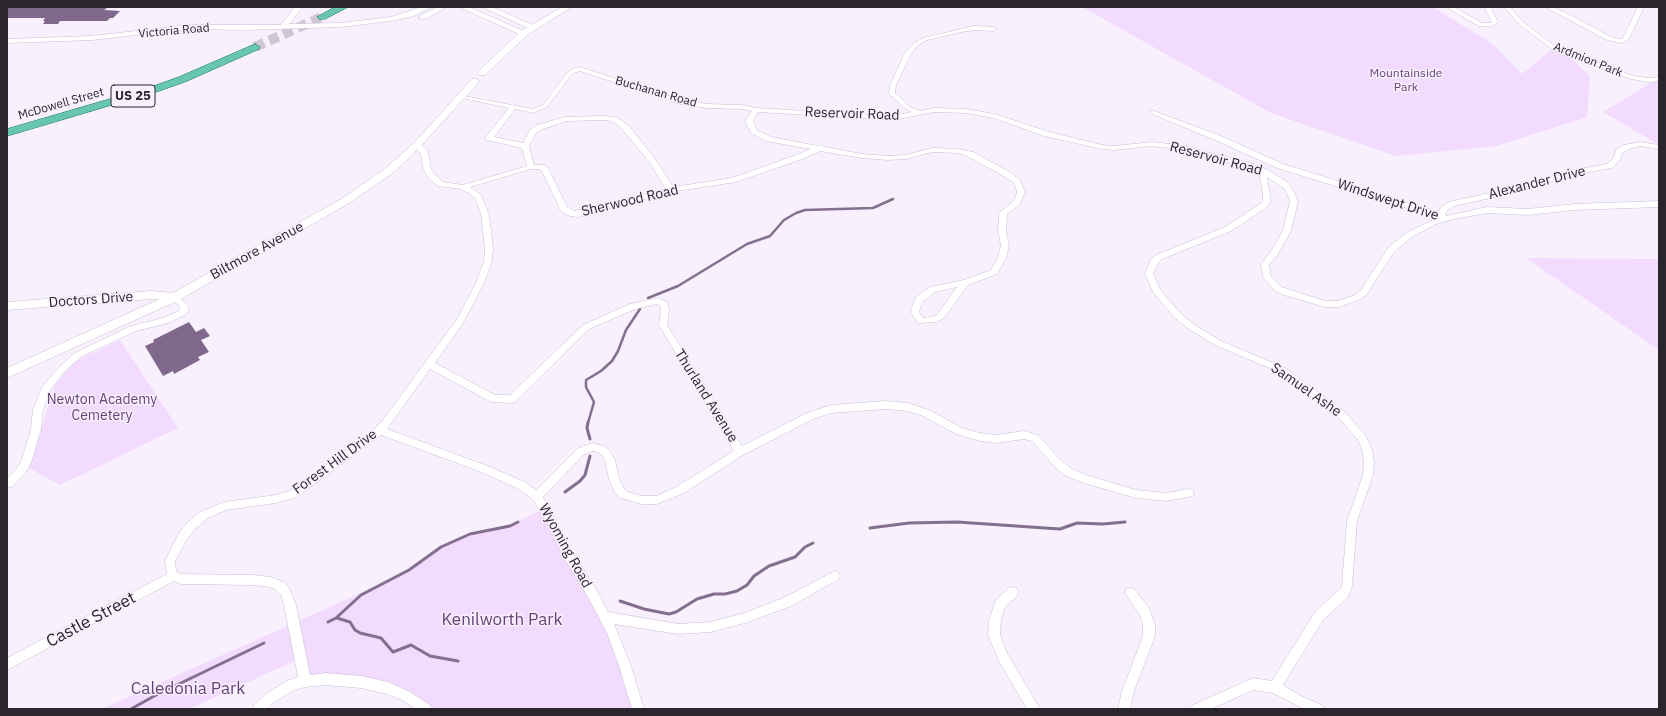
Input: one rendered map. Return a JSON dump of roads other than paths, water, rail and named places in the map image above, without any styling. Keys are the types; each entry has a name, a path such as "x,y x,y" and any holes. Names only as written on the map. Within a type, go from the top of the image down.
{"main road":[{"path":"322,17 343,7"},
{"path":"482,73 524,33 568,7"},
{"name":"McDowell Street","path":"7,133 155,89 183,79 256,47"},
{"name":"Biltmore Avenue","path":"7,373 175,297 348,200 390,170 417,145 475,81"}],"street":[{"path":"284,26 299,7"},
{"name":"Victoria Road","path":"7,41 92,38 189,28 341,25 391,19 411,14 428,7"},
{"name":"Victoria Road","path":"341,25 358,28 392,25 416,19 443,7"},
{"path":"463,7 524,33"},
{"path":"486,7 533,27"},
{"path":"1449,7 1481,25 1488,25 1495,22 1487,7"},
{"name":"Ardmion Park","path":"1507,7 1521,23 1554,48 1632,78 1648,80 1659,78"},
{"name":"Ardmion Park","path":"1548,7 1574,19 1609,39 1622,41 1626,40 1641,7"},
{"path":"919,112 908,108 892,94 893,85 908,53 916,44 934,36 962,30 994,29"},
{"name":"Buchanan Road","path":"513,107 533,111 540,109 545,106 569,74 574,70 580,69 680,102 706,106 741,107 756,110"},
{"path":"460,96 513,107 489,138 525,146"},
{"path":"756,110 749,122 754,131 769,139 820,147 862,156 888,158 906,157 932,150 958,151 970,154 1005,173 1017,182 1021,192 1017,202 1003,213 1002,231 1005,245 1002,258 994,272 965,283 933,289 918,300 915,312 921,321 933,320 941,316 965,283"},
{"name":"Reservoir Road","path":"756,110 893,118 934,110 966,111 995,116 1047,134 1102,148 1152,144 1166,145 1207,154 1263,171 1284,183 1294,201 1286,231 1275,252 1266,264 1265,271 1267,277 1278,289 1311,301 1325,304 1339,304 1358,297 1364,292 1384,260 1395,246 1420,229 1444,219"},
{"name":"Windswept Drive","path":"1152,112 1218,138 1280,166 1436,214 1444,219 1487,210 1527,212 1575,207 1659,204"},
{"path":"463,188 531,167 525,146 533,132 550,123 580,117 614,119 625,127 653,162 671,190"},
{"name":"Alexander Drive","path":"1444,219 1441,214 1445,208 1452,204 1528,187 1564,174 1609,166 1617,158 1619,152 1627,147 1640,144 1659,147"},
{"name":"Forest Hill Drive","path":"174,576 170,566 170,561 176,548 188,529 204,515 224,506 276,499 293,494 380,430 462,317 480,283 488,261 488,237 483,209 476,195 463,188 441,184 436,181 427,169 425,154 417,145"},
{"name":"Sherwood Road","path":"531,167 541,167 545,170 564,209 573,214 671,190 733,180 802,156 820,147"},
{"name":"Samuel Ashe","path":"1263,171 1267,200 1263,206 1228,229 1160,257 1152,264 1149,274 1156,290 1177,315 1190,326 1218,343 1282,370 1342,415 1362,438 1367,449 1369,462 1368,475 1352,521 1347,586 1344,593 1319,616 1275,687"},
{"name":"Doctors Drive","path":"7,306 152,295 175,297"},
{"path":"7,484 22,471 27,460 36,429 38,410 47,387 61,370 79,354 134,328 165,321 182,314 185,310 184,306 175,297"},
{"name":"Thurland Avenue","path":"429,364 494,400 512,399 586,327 633,306 658,301 664,304 665,311 663,325 740,452 810,416 831,409 860,406 908,407 926,413 959,431 980,437 996,439 1024,435 1035,438 1057,463 1068,472 1092,481 1136,494 1166,497 1189,493"},
{"name":"Wyoming Road","path":"380,430 482,468 521,485 537,496 570,558 592,593 605,618 621,654 638,709"},
{"path":"537,496 580,452 592,447 601,449 606,453 610,460 614,478 619,490 625,495 634,499 649,501 664,497 680,490 740,452"},
{"path":"174,576 191,580 267,581 280,586 285,592 290,605 305,681"},
{"name":"Castle Street","path":"7,664 174,576"},
{"path":"605,618 678,629 710,627 745,618 787,602 835,576"},
{"path":"1013,592 1000,604 994,620 994,635 1003,657 1034,709"},
{"path":"1124,709 1128,691 1148,639 1149,632 1149,625 1145,612 1130,593"},
{"path":"258,709 280,690 296,683 305,681 344,680 378,686 406,696 426,709"},
{"path":"1197,709 1253,684 1275,687 1299,701 1318,709"}],"waterway":[{"path":"648,298 678,286 747,244 770,236 784,220 796,213 805,210 873,208 893,199"},
{"path":"588,423 594,402 586,387 586,380 601,371 612,361 618,351 626,330 640,309"},
{"path":"588,422 587,428 590,439"},
{"path":"565,492 580,481 585,475 590,456"},
{"path":"328,622 336,618 361,595 409,570 441,547 470,534 510,526 518,522"},
{"path":"870,528 909,523 957,522 1060,529 1077,523 1103,524 1125,522"},
{"path":"620,601 644,609 669,614 676,612 697,599 714,594 725,594 737,591 747,585 754,576 769,566 795,557 805,547 813,543"},
{"path":"337,618 350,622 355,630 360,633 381,638 393,652 411,645 430,656 458,661"},
{"path":"131,709 156,695 264,643"}],"tunnel":[{"path":"255,47 322,17"}],"park label":[{"name":"Mountainside Park","path":"1406,81"},
{"name":"Newton Academy Cemetery","path":"102,408"},
{"name":"Kenilworth Park","path":"502,620"},
{"name":"Caledonia Park","path":"188,689"}]}
